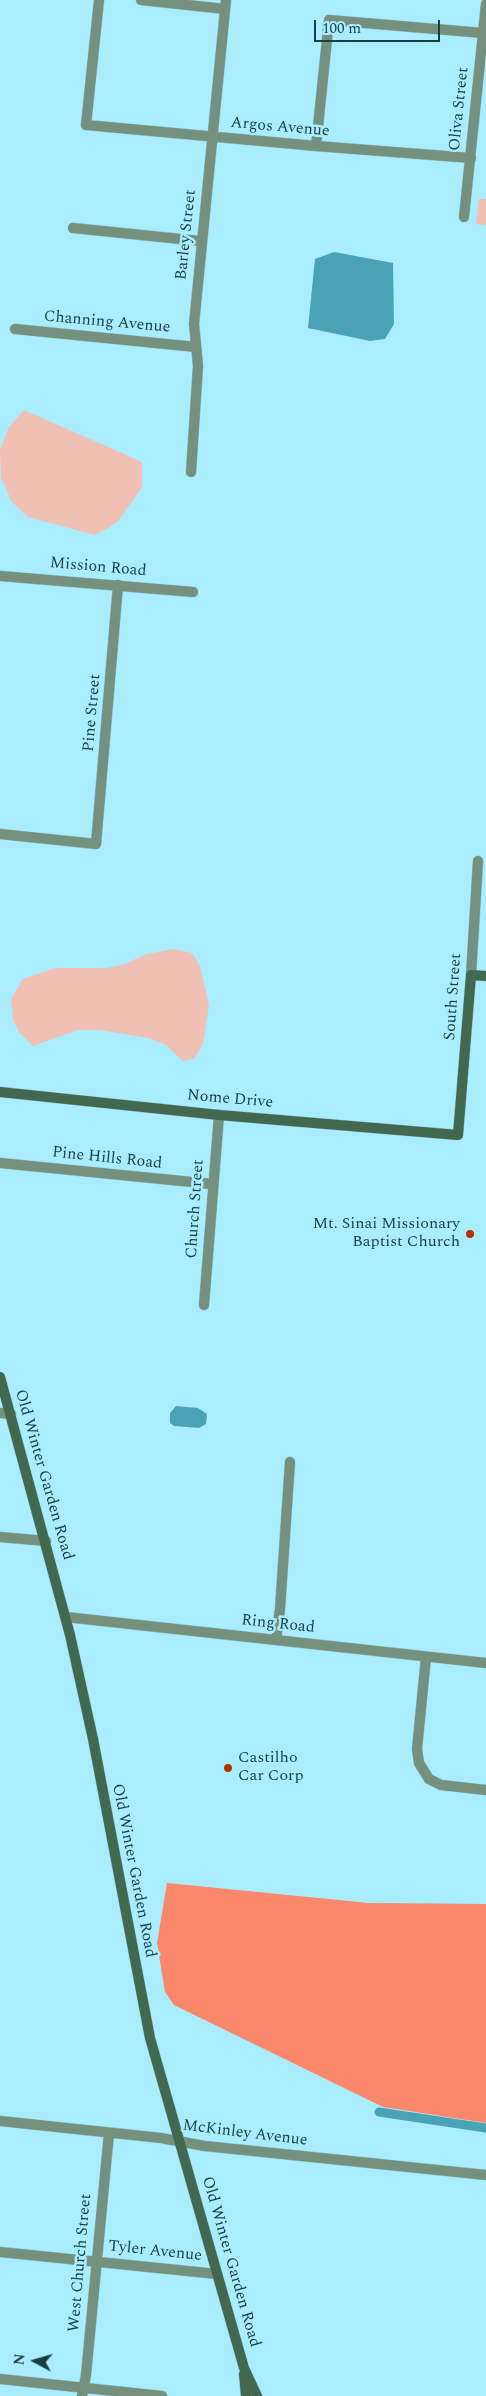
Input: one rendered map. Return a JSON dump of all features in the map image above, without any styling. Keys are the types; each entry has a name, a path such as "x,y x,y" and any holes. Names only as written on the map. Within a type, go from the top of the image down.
{"main road":[{"path":"471,975 486,976"},
{"name":"South Street","path":"458,1135 471,975"},
{"name":"Nome Drive","path":"0,1092 219,1115 458,1135"},
{"name":"Old Winter Garden Road","path":"0,1377 66,1617 91,1732 150,2038 244,2368 257,2396"},
{"name":"Old Winter Garden Road","path":"244,2368 246,2396"}],"street":[{"name":"Argos Avenue","path":"99,0 86,125 471,158"},
{"path":"141,0 225,5"},
{"name":"Oliva Street","path":"464,217 486,4"},
{"name":"Barley Street","path":"191,472 198,366 194,324 200,241 225,5"},
{"path":"316,146 329,20 483,33"},
{"path":"73,228 200,241"},
{"name":"Channing Avenue","path":"16,330 196,347"},
{"name":"Mission Road","path":"0,576 118,584 193,592"},
{"name":"Pine Street","path":"0,834 96,844 118,584"},
{"name":"South Street","path":"471,975 478,861"},
{"name":"Church Street","path":"204,1305 212,1184 219,1115"},
{"name":"Pine Hills Road","path":"0,1163 212,1184"},
{"path":"0,1413 11,1414"},
{"path":"276,1640 280,1609 290,1462"},
{"path":"0,1537 46,1541"},
{"name":"Ring Road","path":"66,1617 486,1663"},
{"path":"426,1657 417,1749 424,1773 429,1779 441,1785 486,1790"},
{"name":"McKinley Avenue","path":"0,2122 109,2133 205,2146 486,2175"},
{"name":"West Church Street","path":"83,2391 109,2133"},
{"name":"Tyler Avenue","path":"0,2252 217,2274"},
{"path":"0,2378 83,2391 162,2396"}],"shaded area":[{"path":"479,199 486,199 486,225 476,224"},
{"path":"24,410 142,462 142,487 119,520 95,535 28,517 12,502 1,478 0,449 9,427"},
{"path":"173,949 192,953 200,966 209,1005 203,1044 194,1059 183,1061 166,1045 149,1038 99,1030 78,1030 33,1046 19,1032 13,1020 11,999 23,979 55,968 107,968 125,964 144,955"},
{"path":"167,1883 369,1903 486,1904 486,2123 383,2107 174,2005 165,1992 157,1943"}],"water":[{"path":"334,252 393,263 394,324 385,339 370,341 308,328 315,259"},
{"path":"176,1406 198,1408 207,1414 206,1424 199,1428 174,1426 170,1423 170,1413"}],"waterway":[{"path":"379,2112 486,2128"}],"place":[{"name":"Mt. Sinai Missionary Baptist Church","path":"470,1234"},
{"name":"Castilho Car Corp","path":"228,1768"}]}
